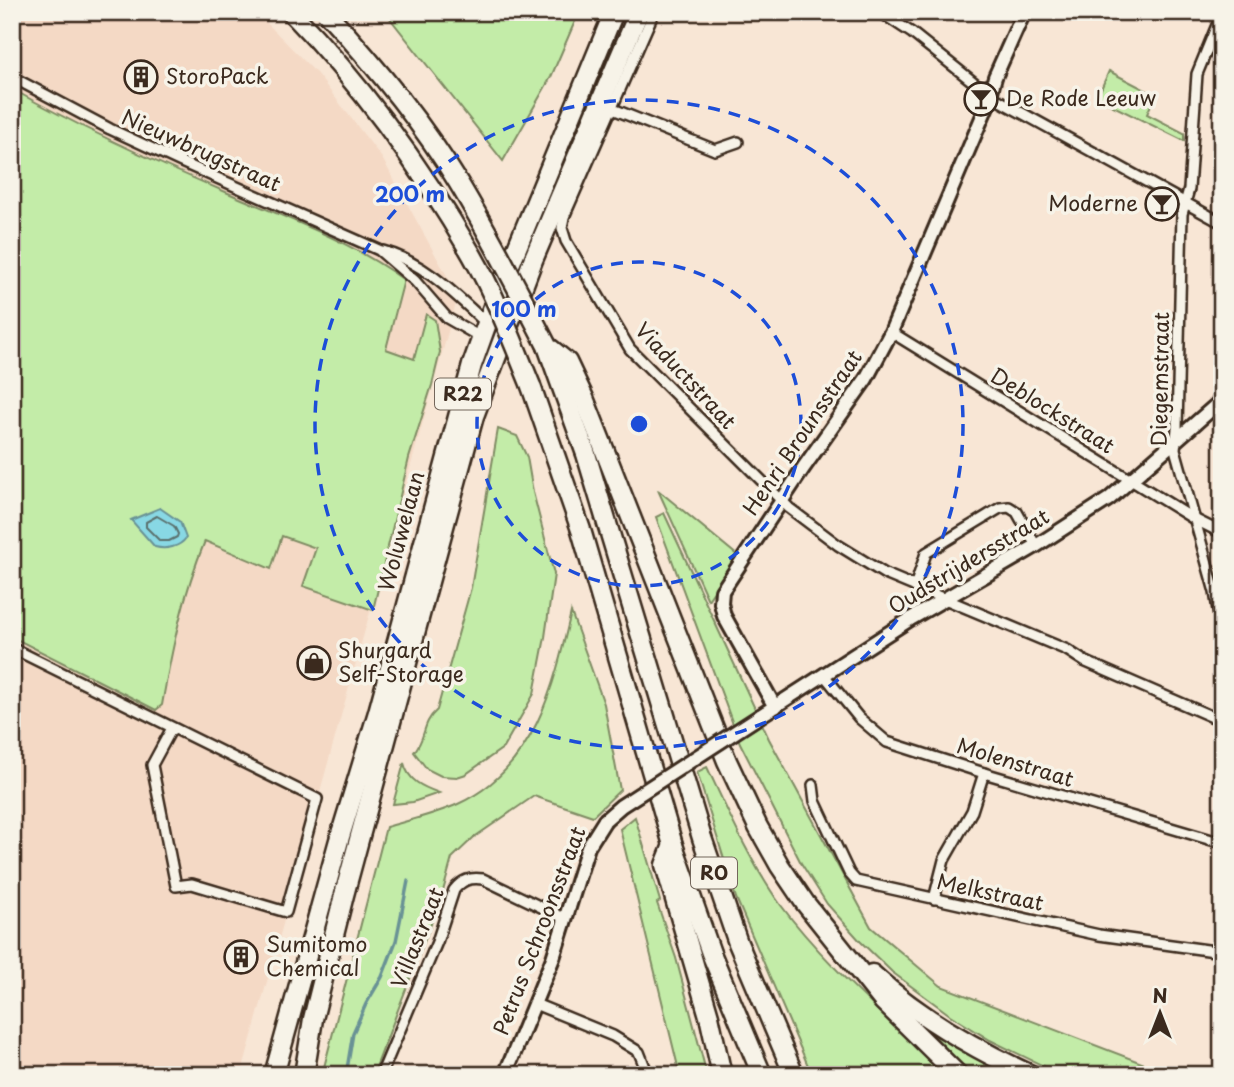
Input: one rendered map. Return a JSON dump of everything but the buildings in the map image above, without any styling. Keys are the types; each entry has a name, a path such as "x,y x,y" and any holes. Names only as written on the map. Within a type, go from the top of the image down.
{"highway":[{"name":"R0","path":"291,12 358,86 434,193 473,257 501,314 531,386 580,530 673,845 711,953 762,1075"},
{"name":"R0","path":"326,12 384,79 456,180 515,282 547,346 586,454 702,838 738,943 794,1075"},
{"name":"Woluwelaan","path":"274,1075 458,413 484,331 614,12"},
{"name":"Woluwelaan","path":"304,1075 313,1019 344,895 474,416 533,260 639,12"},
{"path":"547,346 567,362 584,398 727,761 758,827 780,866 883,1001 958,1075"},
{"path":"673,845 665,866 709,1016 722,1075"},
{"path":"830,932 876,978 906,1002 940,1025 1031,1075"},
{"name":"Woluwelaan","path":"292,1075 313,1019"}],"street":[{"name":"Viaductstraat","path":"654,12 564,218 563,234 630,349 782,501 849,552 885,574 1067,650 1084,661 1222,721"},
{"path":"880,12 912,33 991,96 1222,223"},
{"name":"Henri Brounsstraat","path":"775,707 724,616 722,592 866,379 891,332 1024,12"},
{"name":"Diegemstraat","path":"1222,13 1197,74 1189,189 1182,214 1175,449 1215,592 1222,634"},
{"name":"Nieuwbrugstraat","path":"12,77 157,151 379,250 399,255 419,266 484,331"},
{"path":"613,109 715,150 738,142"},
{"name":"Nieuwbrugstraat","path":"379,250 415,281 447,317 484,331"},
{"name":"Deblockstraat","path":"891,332 1194,519 1222,533"},
{"name":"Oudstrijdersstraat","path":"775,707 944,599 1036,546 1109,499 1222,400"},
{"path":"915,587 926,553 1000,508 1009,507 1017,512 1036,546"},
{"path":"12,648 317,799 286,912 192,884 176,886 152,765 172,728"},
{"name":"Molenstraat","path":"824,675 859,718 887,742 1222,843"},
{"name":"Petrus Schroonsstraat","path":"505,1075 536,1004 588,847 605,820 621,806 775,707"},
{"path":"934,899 944,860 972,811 984,773"},
{"name":"Melkstraat","path":"813,785 815,801 852,878 856,881 1099,935 1222,952"},
{"name":"Villastraat","path":"381,1075 459,884 475,878 483,879 566,919"},
{"path":"536,1004 613,1036 639,1052 648,1075"}],"shaded area":[{"path":"12,12 256,12 317,74 382,158 458,296 241,1075 12,1075"}],"green space":[{"path":"385,12 579,12 551,77 503,161"},
{"path":"1109,71 1155,95 1147,114 1184,133 1184,141 1097,98"},
{"path":"12,89 146,157 341,242 384,266 404,280 386,349 414,359 426,314 435,320 440,352 409,458 373,610 303,586 316,548 282,536 271,569 205,541 184,601 162,705 156,710 12,637"},
{"path":"498,429 517,436 527,457 554,574 545,637 534,694 503,748 466,774 457,777 441,776 427,769 414,752 428,720 437,710 471,588"},
{"path":"658,490 738,556 708,600"},
{"path":"664,513 769,739 871,927 941,986 1173,1075 1062,1075 990,1040 950,1015 892,972 861,942 827,904 801,863 740,743 656,517"},
{"path":"571,612 604,704 620,790 593,816 534,796 473,838 452,858 442,895 373,1075 322,1075 386,827 458,804 484,789 506,770 537,723 557,668"},
{"path":"404,763 413,779 439,793 413,802 393,804"},
{"path":"707,767 750,855 780,904 838,971 945,1075 812,1075 736,898 697,772"},
{"path":"635,817 707,1075 680,1075 620,829"},
{"path":"917,1017 1018,1075 971,1075"}],"water":[{"path":"160,508 180,522 186,538 176,546 155,547 131,520"}],"waterway":[{"path":"346,1075 353,1033 382,977 396,941 408,881"}],"place":[{"name":"StoroPack","path":"141,77"},
{"name":"De Rode Leeuw","path":"981,99"},
{"name":"Moderne","path":"1162,204"},
{"name":"Shurgard Self-Storage","path":"314,663"},
{"name":"Sumitomo Chemical","path":"241,957"}]}
